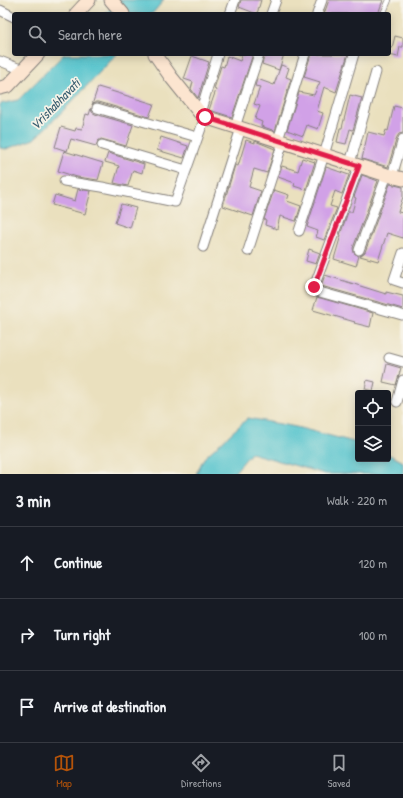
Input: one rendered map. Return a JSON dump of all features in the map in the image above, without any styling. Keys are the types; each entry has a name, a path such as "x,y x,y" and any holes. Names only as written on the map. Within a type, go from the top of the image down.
{"street":[{"path":"78,12 89,0"},
{"path":"111,0 121,12"},
{"path":"231,12 235,0"},
{"path":"272,12 276,0"},
{"path":"318,12 322,0"},
{"path":"0,10 12,16"},
{"path":"0,88 8,86 36,56"},
{"path":"156,56 171,77 202,115 354,165 394,176"},
{"path":"64,181 176,202 197,137 217,56"},
{"path":"203,247 258,56"},
{"path":"248,251 304,56"},
{"path":"299,231 324,155 353,56"},
{"path":"0,62 23,70"},
{"path":"376,72 354,165 314,287 316,291 402,315"},
{"path":"96,108 197,137"},
{"path":"359,250 394,176 403,139"},
{"path":"102,145 186,170"},
{"path":"403,253 394,280 403,283"},
{"path":"389,358 403,362"},
{"path":"396,402 403,380"}],"lane":[{"path":"384,12 389,0"}],"water":[{"path":"119,0 164,0 154,12 107,12"},
{"name":"Vrishabhavati","path":"62,56 115,56 34,139 6,149 0,148 0,104 18,100"},
{"path":"248,418 296,427 355,442 355,462 391,462 391,456 403,462 403,474 325,474 251,453 233,474 196,474 204,458"}],"building":[{"path":"241,0 261,0 258,12 252,12 239,7"},
{"path":"329,0 383,0 379,12 325,12"},
{"path":"395,36 403,38 403,47 400,47 398,57 391,55"},
{"path":"192,56 209,62 198,98 191,89 193,82 184,79"},
{"path":"227,56 240,61 242,56 252,56 232,117 209,110 216,90 214,89 221,66 224,67"},
{"path":"283,56 279,70 262,64 264,57"},
{"path":"310,56 347,56 336,92 324,87 317,111 323,113 318,129 307,125 303,136 287,130 299,92 314,95 320,82 304,77"},
{"path":"281,65 289,68 286,77 291,79 275,131 261,126 262,122 255,119 260,106 254,104 260,87 255,86 257,79 274,85"},
{"path":"98,87 154,104 149,117 99,102 95,102 92,105"},
{"path":"350,95 362,98 353,130 350,129 346,144 337,142"},
{"path":"394,106 403,108 403,133 399,134 397,137 388,167 362,159 368,132 384,136 386,130 388,131"},
{"path":"91,108 92,112 95,114 133,125 126,146 101,139 98,141 96,146 71,139 67,151 55,147 61,127 75,131 76,128 82,129 86,114 89,115"},
{"path":"161,137 188,146 184,158 157,150"},
{"path":"246,140 255,143 255,141 275,149 267,173 254,169 249,187 261,191 253,216 223,206 235,165 238,166"},
{"path":"64,151 103,163 98,180 77,177 58,171"},
{"path":"108,153 144,164 142,173 133,170 128,186 114,183 119,166 105,162"},
{"path":"302,158 315,162 306,190 294,186 295,183 278,177 282,166 298,171"},
{"path":"326,167 349,175 342,194 335,191 330,206 337,208 324,240 316,237 318,231 307,227"},
{"path":"362,175 378,181 353,248 354,253 359,256 356,266 334,259 348,212 352,212 356,198 354,197"},
{"path":"390,184 403,187 403,197 398,212 403,213 403,238 387,233 378,261 360,256 365,252"},
{"path":"78,189 91,191 85,214 52,205 55,195 75,201"},
{"path":"274,190 289,195 287,201 301,206 296,221 280,216 277,229 265,225 266,220 264,219"},
{"path":"121,204 136,208 130,228 115,223"},
{"path":"309,249 320,253 316,264 306,261"},
{"path":"325,275 386,294 386,292 403,296 403,309 321,286"},
{"path":"317,297 373,313 370,327 313,310"},
{"path":"387,364 401,368 396,385 383,382"},
{"path":"367,380 375,382 373,390 365,389"}],"route":[{"path":"205,117 359,166 314,287"}]}
